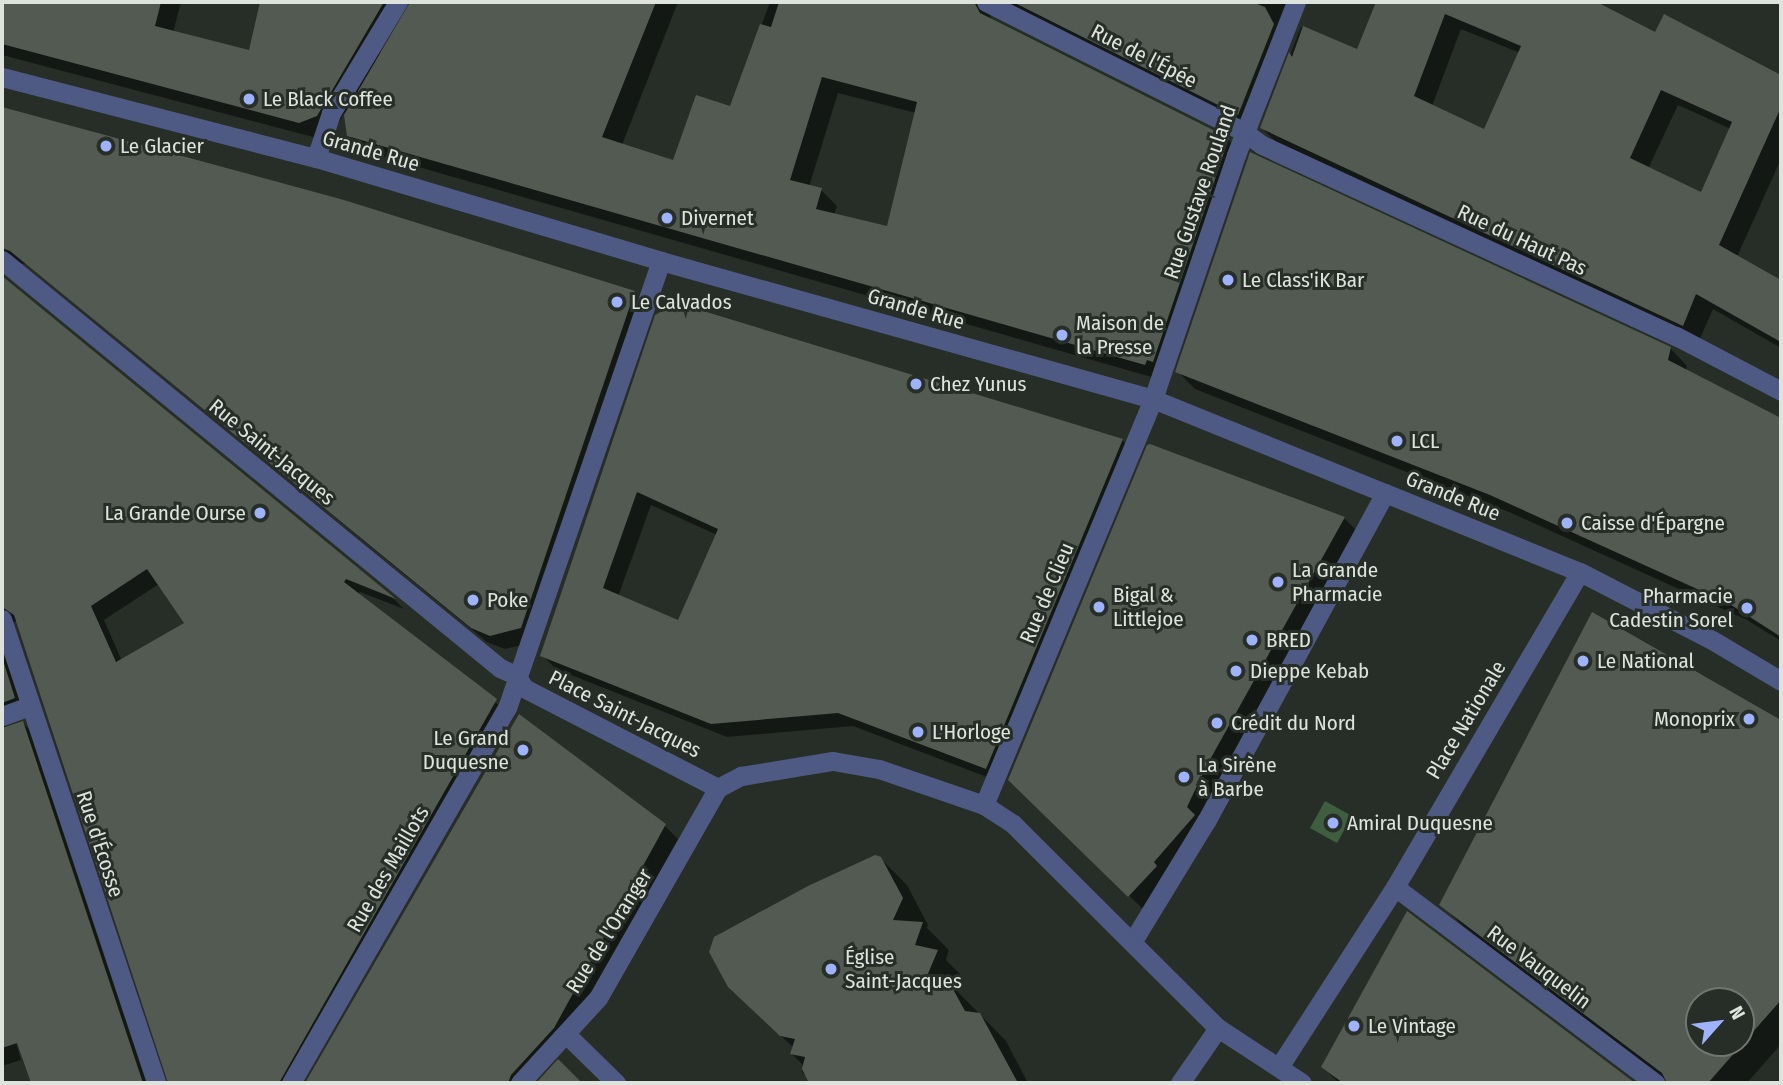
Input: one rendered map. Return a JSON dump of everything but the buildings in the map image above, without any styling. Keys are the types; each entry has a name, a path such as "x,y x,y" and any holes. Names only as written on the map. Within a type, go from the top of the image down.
{"street":[{"path":"316,158 331,113 398,2"},
{"name":"Rue de l'Épée","path":"986,2 1244,132"},
{"name":"Rue Gustave Rouland","path":"1153,399 1244,132 1296,2"},
{"name":"Grande Rue","path":"2,76 316,158 661,261 1153,399 1580,572 1712,640 1781,681"},
{"name":"Rue du Haut Pas","path":"1244,132 1262,145 1676,336 1781,391"},
{"name":"Rue Saint-Jacques","path":"2,260 500,668 516,675"},
{"name":"Rue des Maillots","path":"291,1083 507,708 516,675 661,261"},
{"name":"Rue de Clieu","path":"984,805 1153,399"},
{"path":"1132,942 1212,810 1385,493"},
{"name":"Place Nationale","path":"1279,1067 1395,887 1580,572"},
{"name":"Rue d'Écosse","path":"2,619 156,1083"},
{"name":"Place Saint-Jacques","path":"516,675 524,688 718,788"},
{"path":"2,716 30,706"},
{"path":"718,788 741,776 833,761 879,769 984,805 1013,824 1218,1028 1302,1083"},
{"name":"Rue de l'Oranger","path":"520,1083 568,1035 597,998 718,788"},
{"name":"Rue Vauquelin","path":"1395,887 1656,1083"},
{"path":"1180,1083 1218,1028"},
{"path":"568,1035 616,1083"}],"green space":[{"path":"1325,801 1352,816 1337,843 1310,828"}],"place":[{"name":"Le Black Coffee","path":"249,99"},
{"name":"Le Glacier","path":"106,146"},
{"name":"Divernet","path":"667,218"},
{"name":"Le Class'iK Bar","path":"1228,280"},
{"name":"Le Calvados","path":"617,302"},
{"name":"Maison de la Presse","path":"1062,335"},
{"name":"Chez Yunus","path":"916,384"},
{"name":"LCL","path":"1397,441"},
{"name":"La Grande Ourse","path":"260,513"},
{"name":"Caisse d'Épargne","path":"1567,523"},
{"name":"La Grande Pharmacie","path":"1278,582"},
{"name":"Poke","path":"473,600"},
{"name":"Bigal & Littlejoe","path":"1099,607"},
{"name":"Pharmacie Cadestin Sorel","path":"1747,608"},
{"name":"BRED","path":"1252,640"},
{"name":"Le National","path":"1583,661"},
{"name":"Dieppe Kebab","path":"1236,671"},
{"name":"Monoprix","path":"1749,719"},
{"name":"Crédit du Nord","path":"1217,723"},
{"name":"L'Horloge","path":"918,732"},
{"name":"Le Grand Duquesne","path":"523,750"},
{"name":"La Sirène à Barbe","path":"1184,777"},
{"name":"Amiral Duquesne","path":"1333,823"},
{"name":"Église Saint-Jacques","path":"831,969"},
{"name":"Le Vintage","path":"1354,1026"}]}
